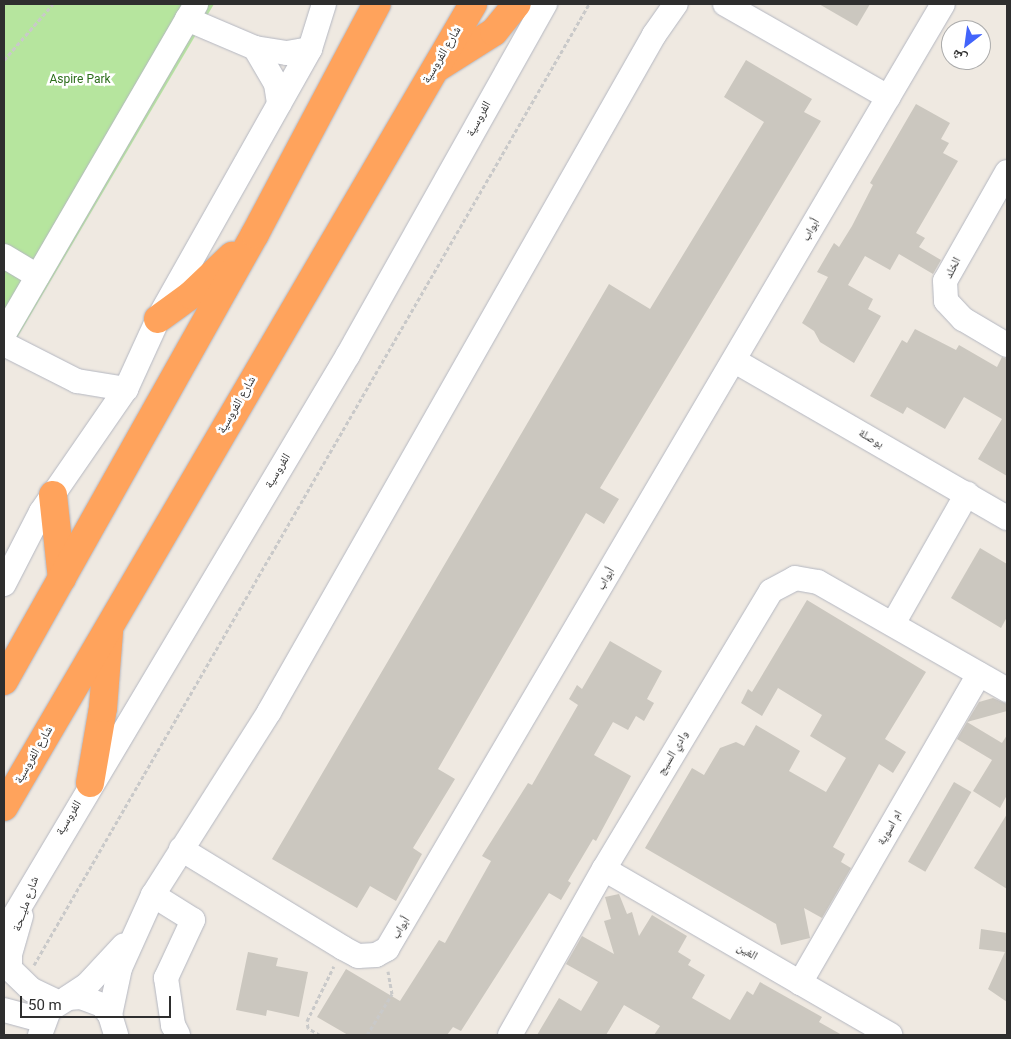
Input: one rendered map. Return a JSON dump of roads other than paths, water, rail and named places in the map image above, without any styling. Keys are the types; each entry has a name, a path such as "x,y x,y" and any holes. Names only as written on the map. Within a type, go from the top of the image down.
{"highway":[{"path":"4,681 255,234 377,4"},
{"name":"شارع الفروسية","path":"4,807 472,4"},
{"path":"433,70 494,32 517,4"},
{"path":"158,319 191,296 255,234"},
{"path":"53,495 62,579"},
{"path":"90,783 103,708 110,624"}],"street":[{"path":"4,584 18,551 53,495 126,389 158,319 310,49 324,4"},
{"name":"الفروسية","path":"4,933 38,870 348,355 545,4"},
{"path":"116,1028 120,968 135,929 153,895 269,712 649,43 676,4"},
{"path":"725,4 888,97"},
{"name":"أبواب","path":"181,849 358,956 376,954 387,949 735,361 943,4"},
{"path":"7,322 37,276 191,11 255,48 287,53 310,49"},
{"path":"255,48 276,84 279,104"},
{"name":"الخلد","path":"1007,172 945,281 946,301 963,319 1007,345"},
{"path":"4,256 37,276"},
{"path":"4,344 77,381 126,389"},
{"name":"بوصلة","path":"735,361 1007,518"},
{"path":"77,381 94,405 96,430"},
{"path":"893,624 967,494"},
{"name":"وادي السيج","path":"510,1035 604,868 771,591 795,578 818,582 1007,690"},
{"name":"ام اسوية","path":"800,983 979,674"},
{"name":"الغين","path":"604,868 890,1035"},
{"name":"شارع مليــحة","path":"38,870 10,954 10,969 24,983 62,1000"},
{"path":"153,895 193,920 166,978 172,1025 178,1035"},
{"path":"4,1010 41,1028 62,1000 87,986 135,929"},
{"path":"62,1000 92,1000 116,1028"}],"park label":[{"name":"Aspire Park","path":"80,80"}]}
